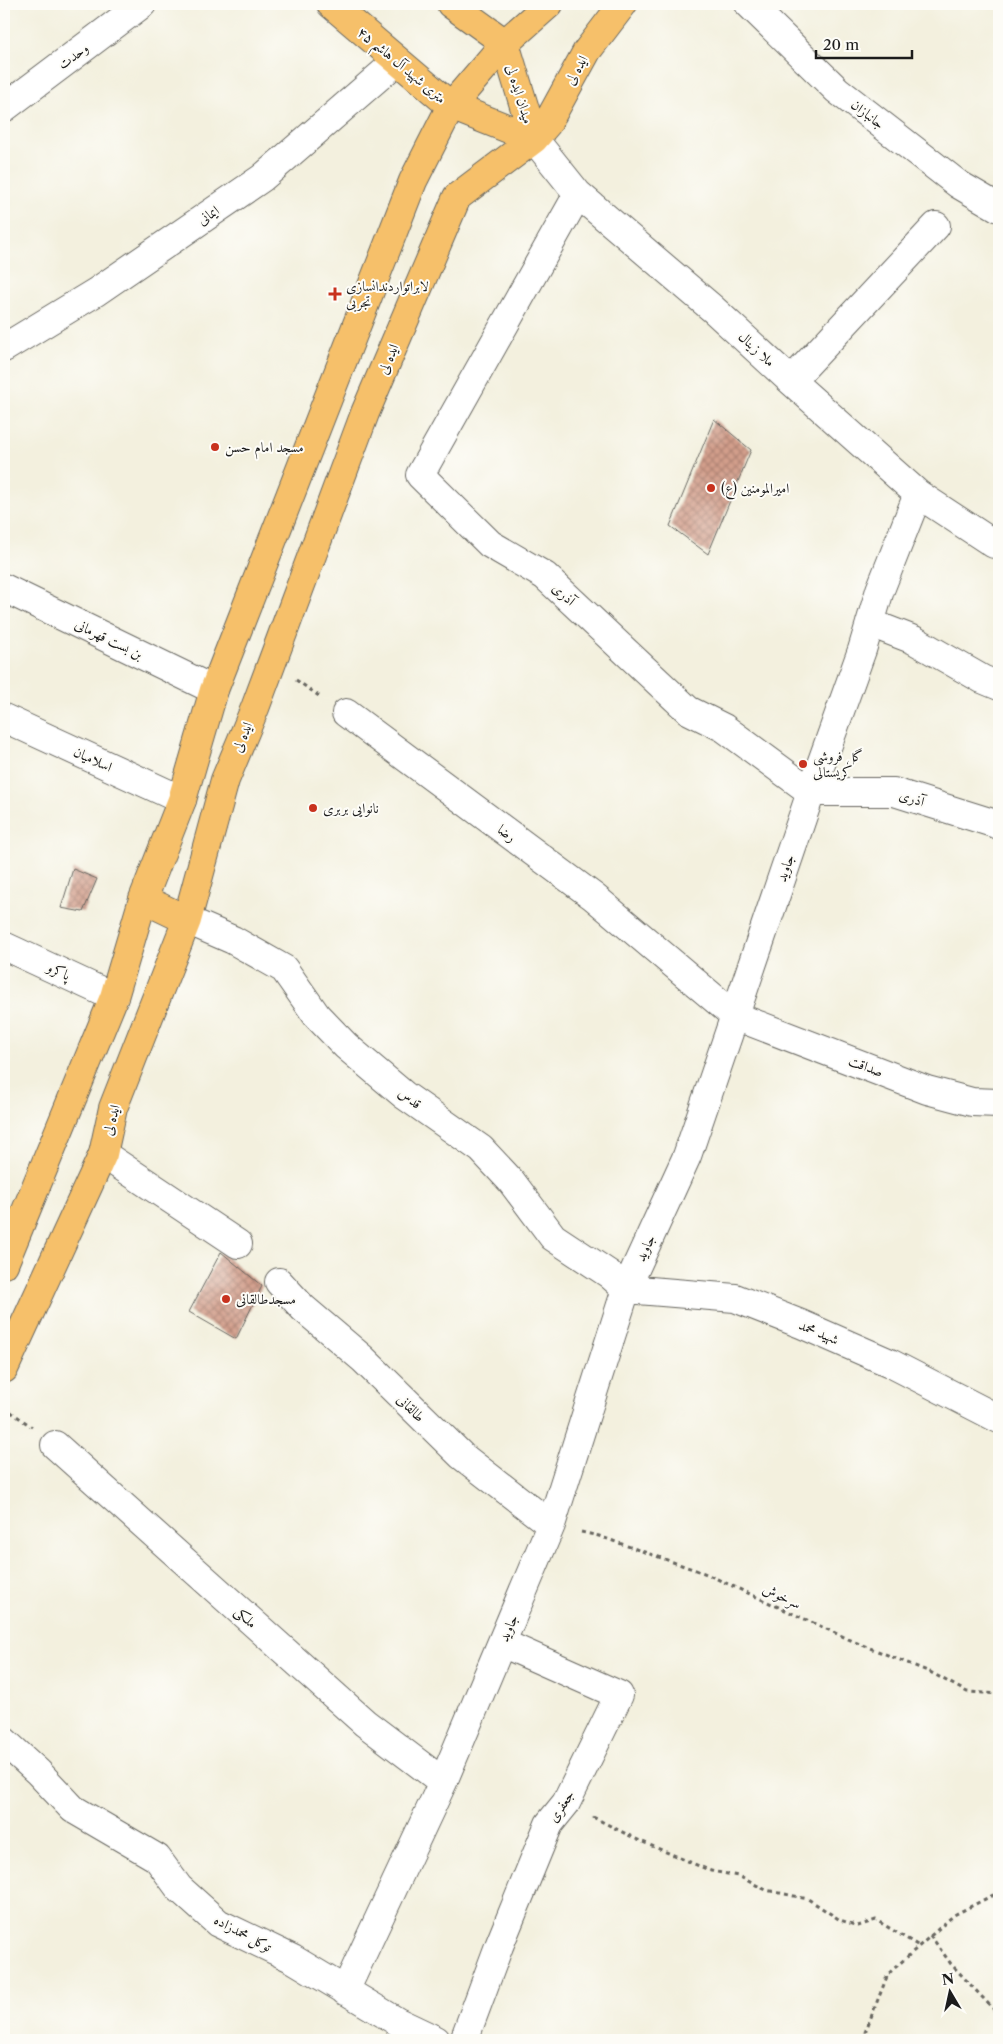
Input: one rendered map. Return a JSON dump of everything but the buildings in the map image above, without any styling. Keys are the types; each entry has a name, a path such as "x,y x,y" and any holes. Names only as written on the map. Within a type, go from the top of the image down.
{"main road":[{"name":"۴۵ متری شهید آل هاشم","path":"331,4 451,106"},
{"path":"450,4 505,43 549,4"},
{"name":"ایده لی","path":"534,139 546,124 586,50 623,4"},
{"name":"میدان ایده لی","path":"505,43 451,106 534,139"},
{"name":"میدان ایده لی","path":"505,43 534,139"},
{"path":"4,1264 114,997 143,899 182,800 214,690 413,181 451,106"},
{"name":"ایده لى","path":"4,1369 103,1154 113,1108 187,920 225,780 255,708 270,662 365,413 457,197 534,139"},
{"path":"143,899 187,920"}],"street":[{"name":"وحدت","path":"4,108 142,4"},
{"name":"جانبازان","path":"749,4 837,90 958,184 999,208"},
{"name":"ایمانی","path":"4,348 96,292 262,178 397,61"},
{"name":"ملا زینال","path":"534,139 578,194 713,309 918,494 994,544"},
{"name":"آذری","path":"578,194 420,475 490,544 545,576 688,710 724,728 811,792 894,792 999,825"},
{"path":"791,381 936,226"},
{"name":"جاوید","path":"345,1991 443,1782 551,1525 626,1289 687,1156 880,590 918,494"},
{"name":"بن بست قهرمانی","path":"4,588 214,690"},
{"path":"870,623 914,640 982,679 999,686"},
{"name":"رضا","path":"346,713 594,897 735,1016"},
{"name":"اسلامیان","path":"4,718 182,800"},
{"name":"قدس","path":"187,920 233,940 284,969 317,1016 346,1046 404,1095 481,1149 511,1181 553,1237 609,1274 626,1289"},
{"name":"پاکرو","path":"4,946 114,997"},
{"name":"صداقت","path":"735,1016 927,1090 972,1102 999,1103"},
{"path":"103,1154 238,1244"},
{"name":"طالقانی","path":"279,1282 303,1308 363,1359 462,1456 551,1525"},
{"name":"شهید محمد","path":"626,1289 735,1298 801,1324 890,1363 999,1419"},
{"name":"ملکی","path":"55,1445 365,1723 443,1782"},
{"name":"جعفری","path":"464,2040 498,1946 549,1824 566,1803 619,1695 502,1643"},
{"name":"توکل محمدزاده","path":"4,1741 38,1772 73,1809 157,1858 179,1888 218,1923 293,1959 398,2022 436,2040"}],"path":[{"path":"270,662 346,713"},
{"name":"سرخوش","path":"551,1525 599,1536 704,1573 855,1642 930,1672 967,1692 999,1694"},
{"path":"566,1803 638,1840 712,1871 738,1876 766,1890 808,1899 840,1920 858,1926 876,1920 919,1946"},
{"path":"862,2040 888,1974 954,1916 999,1892"},
{"path":"930,1936 951,1964 999,2015"}],"place":[{"name":"لابراتواردندانسازی تجربی","path":"335,294"},
{"name":"مسجد امام حسن","path":"215,447"},
{"name":"امیرالمومنین (ع)","path":"711,488"},
{"name":"گل فروشی کریستالی","path":"803,764"},
{"name":"نانوایی بربری","path":"313,808"},
{"name":"مسجدطالقانی","path":"226,1299"}]}
